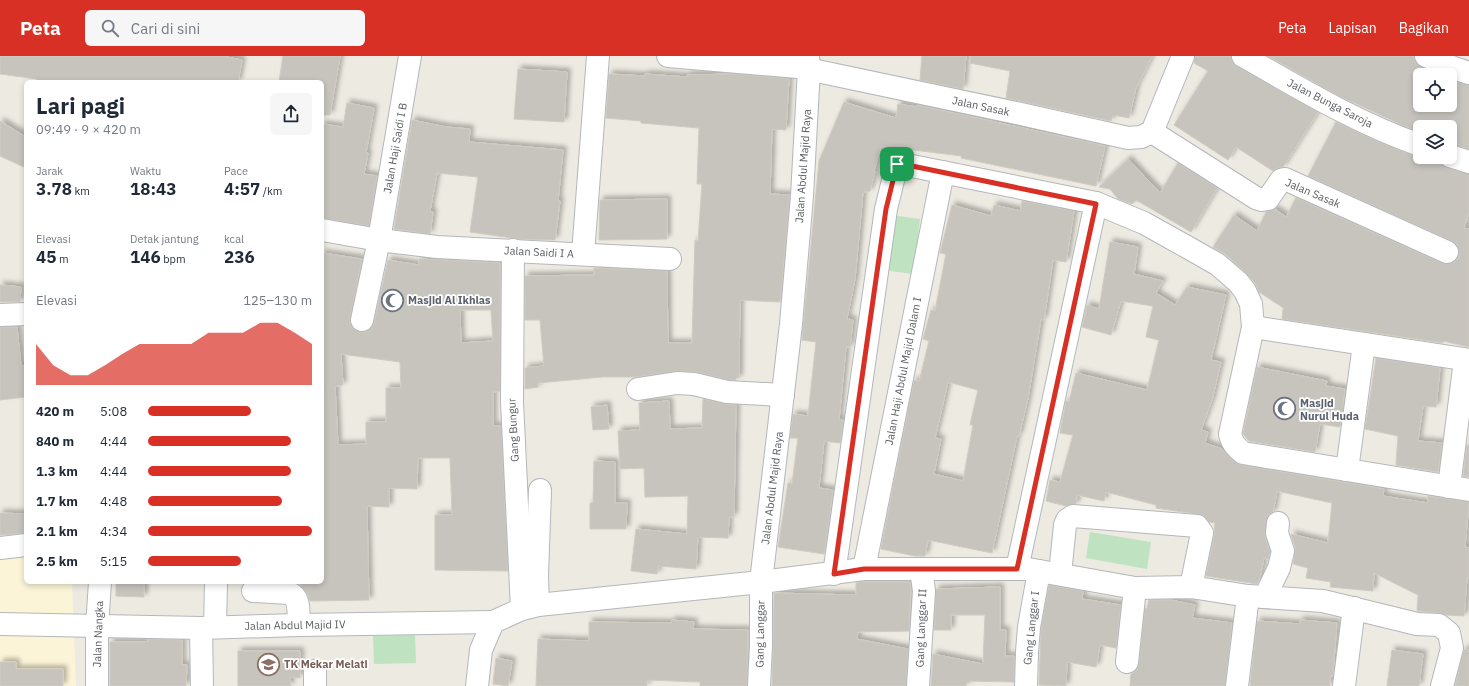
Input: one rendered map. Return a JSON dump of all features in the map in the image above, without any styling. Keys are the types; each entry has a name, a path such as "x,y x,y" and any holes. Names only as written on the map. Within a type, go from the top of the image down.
{"street":[{"name":"Jalan Haji Saidi I B","path":"362,320 379,240 410,56"},
{"name":"Jalan Saidi I A","path":"324,230 379,240 437,246 583,254 598,56"},
{"name":"Jalan Sasak","path":"668,56 798,67 809,63 1128,138 1141,137 1152,132 1256,198 1262,200 1268,199 1281,180 1285,179 1447,252"},
{"path":"1152,132 1183,56"},
{"name":"Jalan Bunga Saroja","path":"1243,56 1307,92 1397,137 1413,143"},
{"path":"1426,56 1469,73"},
{"name":"Jalan Abdul Majid Raya","path":"761,582 791,324 802,196 809,63"},
{"path":"1457,158 1469,162"},
{"path":"834,574 886,209 897,164 943,172 1096,204 1144,223 1217,264 1245,290 1251,304 1253,327 1230,434 1231,440 1243,453 1459,488 1467,360 1253,327"},
{"name":"Jalan Haji Abdul Majid Dalam I","path":"864,569 943,172"},
{"path":"1017,569 1096,204"},
{"name":"Gang Bungur","path":"513,250 512,402 530,607"},
{"path":"583,254 670,259"},
{"path":"0,315 24,314"},
{"path":"1347,470 1364,344"},
{"path":"638,389 677,383 694,384 727,392 783,395"},
{"path":"530,607 537,576 540,490"},
{"path":"1060,574 1065,525 1067,520 1073,516 1197,526 1202,533 1191,587"},
{"path":"1237,686 1257,596 1279,568 1283,551 1277,533 1278,523"},
{"path":"0,548 24,546"},
{"path":"477,686 481,650 493,622 530,607 834,574 864,569 1017,569 1060,574 1135,588 1191,587 1257,596 1323,601 1417,624 1439,625 1450,633 1452,648 1442,686"},
{"name":"Gang Langgar II","path":"918,686 924,591 921,569"},
{"name":"Gang Langgar I","path":"1026,686 1029,628 1038,571"},
{"name":"Gang Langgar","path":"758,686 761,646 761,582"},
{"name":"Jalan Nangka","path":"97,686 97,627 100,584"},
{"path":"202,686 208,628 216,584"},
{"path":"1127,662 1135,588"},
{"path":"253,591 289,593 294,595 298,601 299,625"},
{"path":"1344,686 1354,608"},
{"name":"Jalan Abdul Majid IV","path":"0,624 208,628 493,622"}],"shaded area":[{"path":"24,545 24,584 72,584 76,686 0,686 0,548"}],"green space":[{"path":"891,215 920,219 913,274 884,270"},
{"path":"1090,532 1151,542 1147,569 1086,558"},
{"path":"415,635 416,663 374,664 373,636"}],"building":[{"path":"0,56 222,56 242,60 238,80 37,80 0,74"},
{"path":"283,56 340,56 330,115 324,115 324,80 279,80"},
{"path":"922,56 966,56 963,89 920,80"},
{"path":"971,56 1152,56 1136,88 1129,118 1113,115 1111,121 1006,98 1010,71 970,63"},
{"path":"1195,56 1231,56 1232,62 1237,67 1318,112 1283,167 1273,171 1236,147 1228,160 1174,125 1208,71 1194,63"},
{"path":"1268,56 1414,56 1416,63 1423,68 1413,68 1413,112 1457,112 1457,82 1469,85 1469,149 1457,146 1457,120 1413,120 1413,129 1335,94"},
{"path":"518,69 567,72 564,122 514,119"},
{"path":"609,74 645,76 645,74 687,77 687,75 737,74 789,79 786,130 772,129 770,194 790,195 780,302 740,300 739,378 736,378 736,380 729,380 697,372 678,371 635,377 602,377 538,383 538,387 525,389 525,368 544,366 540,320 525,320 525,276 594,275 594,268 667,271 668,343 692,343 695,240 698,241 702,184 697,184 699,128 641,123 641,121 606,118"},
{"path":"844,102 896,118 898,104 917,107 917,105 1105,146 1096,186 961,158 962,156 881,146 870,191 863,192 855,279 847,319 853,320 850,347 846,347 839,420 843,420 840,443 824,441 819,488 833,490 824,554 778,547 788,483 792,484 798,438 790,438 793,414 808,416 816,342 802,340 819,161"},
{"path":"347,103 374,108 364,174 377,176 369,226 324,218 324,124 343,127"},
{"path":"412,120 446,127 470,129 469,142 563,150 558,201 560,201 555,240 519,239 470,232 478,177 437,173 430,211 433,212 430,234 394,229"},
{"path":"0,121 24,136 24,167 0,156"},
{"path":"1336,122 1413,156 1413,164 1441,164 1446,168 1469,174 1469,212 1464,228 1469,229 1469,347 1443,341 1443,343 1282,319 1283,309 1285,309 1259,292 1255,283 1246,273 1225,254 1213,247 1234,215 1257,231 1266,212 1275,209 1286,217 1296,198 1442,263 1449,264 1455,262 1459,257 1457,244 1452,241 1308,176"},
{"path":"1128,159 1160,193 1178,163 1217,188 1191,232 1136,200 1132,204 1118,199 1110,189 1099,187"},
{"path":"667,199 667,239 599,240 600,200"},
{"path":"1022,201 1074,211 1066,262 1053,260 1044,320 1041,319 1028,398 1019,436 1017,436 992,553 928,540 925,556 915,556 881,549 914,380 919,382 929,341 923,339 931,310 935,311 946,254 940,253 952,205 991,216 994,205 1021,211","holes":["948,382 978,390 970,425 973,425 963,481 934,474 941,439 935,438"]},
{"path":"1110,242 1138,247 1134,274 1163,281 1156,293 1175,305 1187,287 1226,295 1211,360 1221,362 1212,400 1201,430 1208,432 1205,443 1222,449 1232,460 1241,465 1384,489 1383,496 1428,503 1428,496 1469,502 1465,547 1469,548 1469,578 1467,578 1464,616 1417,611 1418,595 1374,573 1373,591 1330,587 1331,582 1306,578 1308,568 1293,564 1295,547 1291,534 1328,543 1332,503 1277,491 1273,512 1268,515 1266,522 1265,537 1270,552 1268,559 1264,558 1260,578 1257,584 1206,576 1215,523 1209,522 1203,515 1156,508 1156,505 1106,492 1104,501 1077,495 1076,504 1066,506 1046,501 1050,480 1060,482 1073,435 1060,433 1066,401 1069,402 1076,373 1147,390 1159,340 1146,337 1153,306 1121,301 1111,335 1082,327 1087,305 1099,309"},
{"path":"324,253 362,259 350,318 350,324 353,329 360,332 366,332 371,329 374,323 388,260 419,265 419,259 500,263 500,391 493,392 493,426 501,426 508,571 435,570 435,515 452,515 450,458 418,458 417,489 389,488 389,507 367,506 369,600 310,601 307,593 300,585 324,584","holes":["460,310 491,310 493,341 461,343","341,354 400,362 401,388 386,388 386,422 366,422 366,444 338,445 335,386 343,385"]},
{"path":"0,285 21,287 20,302 0,302"},
{"path":"0,327 17,327 21,366 24,365 24,397 0,400"},
{"path":"1376,358 1440,368 1436,407 1423,406 1418,441 1442,443 1438,472 1396,465 1398,436 1365,429"},
{"name":"Masjid Nurul Huda","path":"1257,367 1327,381 1326,386 1345,389 1340,427 1320,424 1315,452 1249,441 1243,434"},
{"path":"703,399 736,405 734,517 729,517 728,538 698,537 696,569 658,566 657,574 631,571 636,529 687,534 688,496 645,497 644,468 620,469 618,431 640,430 639,403 669,401 670,429 702,428"},
{"path":"607,405 609,429 593,430 591,407"},
{"path":"1467,445 1469,445 1469,477 1463,476"},
{"path":"594,461 615,462 615,503 627,503 626,529 590,529 590,503 593,503"},
{"path":"0,513 24,514 24,533 0,535"},
{"path":"910,582 909,631 858,632 857,639 908,649 906,686 772,686 774,593 856,595 856,583"},
{"path":"116,584 144,584 144,597 116,596"},
{"path":"1049,585 1083,591 1082,599 1121,605 1116,648 1100,645 1096,667 1067,662 1066,686 1039,685 1041,629"},
{"path":"1000,587 1000,630 1006,630 1005,656 1014,656 1014,682 969,681 969,683 967,682 966,686 931,686 933,654 983,664 985,615 951,615 951,630 934,630 936,589"},
{"path":"1149,600 1171,600 1195,605 1192,618 1232,623 1225,686 1130,686 1131,674 1137,670 1139,663 1145,608 1147,609"},
{"path":"672,620 694,622 693,629 748,630 747,686 700,686 700,682 647,680 647,686 536,686 538,639 589,641 589,622 671,623"},
{"path":"1300,620 1337,623 1333,676 1330,676 1330,686 1250,686 1257,621 1300,624"},
{"path":"148,639 182,640 182,665 187,665 186,686 110,686 110,642 148,642"},
{"path":"1464,649 1469,650 1469,686 1455,686"},
{"path":"1392,650 1423,654 1419,686 1387,686"},
{"name":"TK Mekar Melati","path":"238,651 300,651 300,678 290,677 291,686 238,686"},
{"path":"496,658 512,661 508,686 493,684"},
{"path":"0,662 16,662 16,669 63,669 63,686 0,686"}],"place":[{"name":"Masjid Al Ikhlas","path":"392,300"},
{"name":"Masjid Nurul Huda","path":"1284,409"},
{"name":"TK Mekar Melati","path":"269,664"}],"route":[{"path":"897,164 943,172 1096,204 1017,569 864,569 834,574 886,209 897,164"}]}
